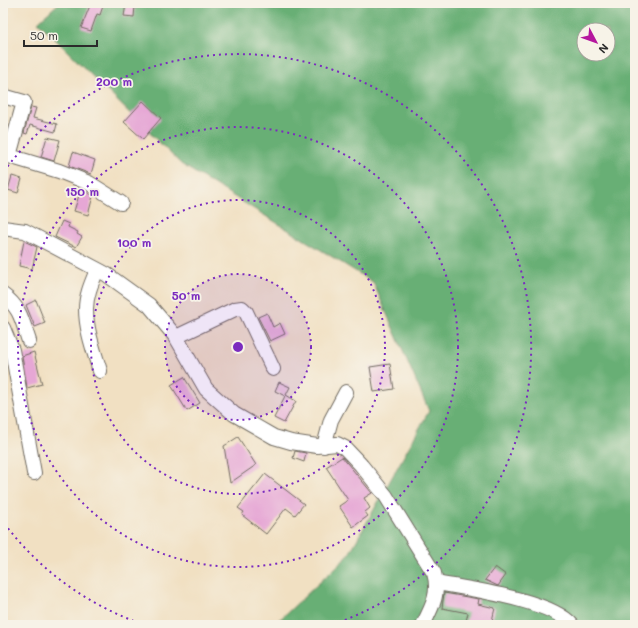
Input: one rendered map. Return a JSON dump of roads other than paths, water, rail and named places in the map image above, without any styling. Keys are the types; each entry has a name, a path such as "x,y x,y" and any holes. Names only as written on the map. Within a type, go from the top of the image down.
{"street":[{"path":"3,96 24,102 6,157 59,171 89,183 121,203"},
{"path":"3,228 25,231 97,270 128,289 149,305 176,337 206,389 234,414 274,436 300,444 324,446 341,445 361,465 386,496 432,569 437,583 434,601 423,625"},
{"path":"97,270 88,292 86,309 92,343 100,371"},
{"path":"3,295 13,302 18,310 29,340"},
{"path":"176,337 235,308 242,308 246,312 273,369"},
{"path":"3,328 12,350 34,473"},
{"path":"324,446 330,420 346,392"},
{"path":"437,583 500,596 550,610 572,625"}]}
